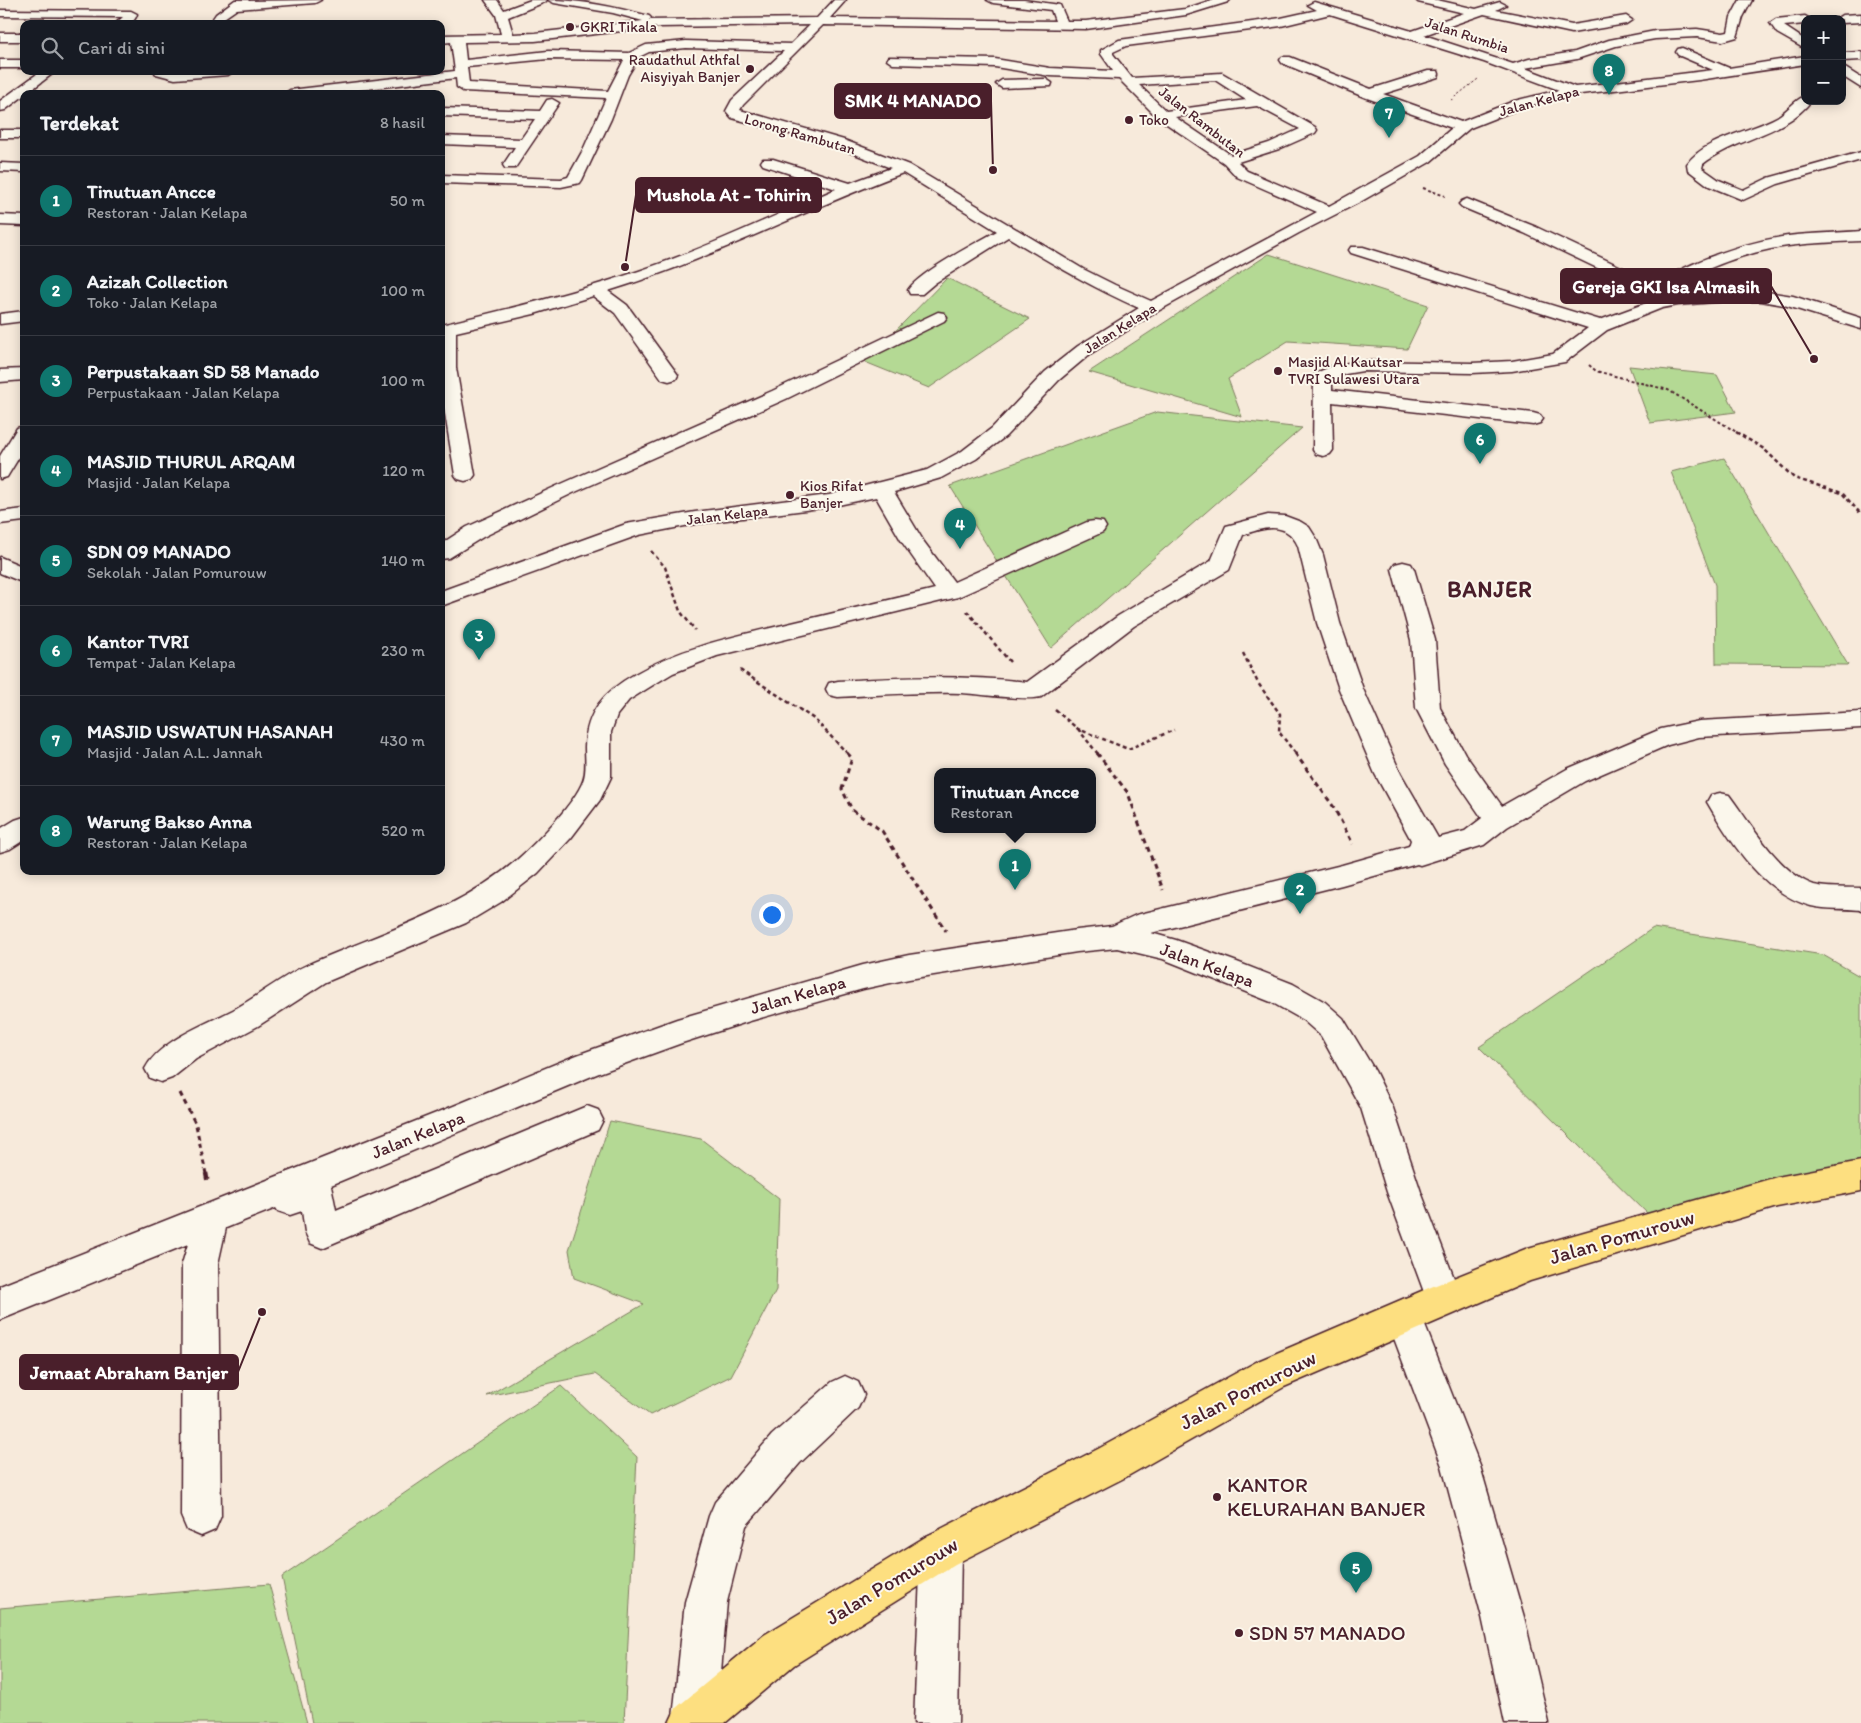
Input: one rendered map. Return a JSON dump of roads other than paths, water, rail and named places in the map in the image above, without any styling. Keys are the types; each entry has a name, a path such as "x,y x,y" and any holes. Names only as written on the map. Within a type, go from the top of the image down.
{"main road":[{"name":"Jalan Pomurouw","path":"693,1720 779,1650 942,1550 1112,1463 1271,1374 1444,1298 1528,1265 1777,1192 1861,1176"}],"street":[{"path":"92,14 112,0"},
{"path":"218,20 238,3 315,0"},
{"path":"491,0 502,15 508,38"},
{"path":"502,15 541,0"},
{"path":"554,0 642,16 651,24"},
{"name":"Lorong Rambutan","path":"840,0 737,103 733,111 737,115 839,143 904,168 1077,272 1152,308"},
{"path":"993,0 1056,7 1058,16 1064,26"},
{"path":"445,48 457,43 651,24 820,20 1086,25 1156,17 1193,10 1224,0"},
{"path":"1422,0 1572,29 1626,20"},
{"path":"1514,68 1529,63 1577,55 1613,43 1655,35 1697,33 1728,37 1733,34 1736,17 1746,0"},
{"name":"Jalan Rumbia","path":"1301,2 1413,35 1514,68 1571,90"},
{"path":"1413,35 1508,3"},
{"path":"613,10 627,4"},
{"path":"725,22 730,8"},
{"name":"Jalan Rambutan","path":"1329,212 1248,178 1229,160 1164,116 1125,79 1107,54 1107,50 1111,46 1123,43 1281,22 1331,10"},
{"path":"0,13 131,14 127,20"},
{"path":"1846,19 1861,18"},
{"path":"1801,20 1776,23 1801,55"},
{"path":"0,37 20,37"},
{"path":"445,40 457,43"},
{"path":"457,43 461,75"},
{"path":"445,179 561,183 575,180 615,90 632,57 644,49 714,46 794,48"},
{"path":"1682,52 1728,72"},
{"path":"329,90 461,75 548,55 626,56"},
{"path":"1846,57 1861,56"},
{"name":"Jalan Kelapa","path":"445,597 634,529 695,518 829,501 882,489 934,474 969,455 999,432 1052,376 1084,350 1152,308 1393,178 1437,152 1463,127 1514,104 1571,90 1728,72 1801,58"},
{"path":"893,60 995,63 1050,72 1090,74 1125,79 1218,76 1259,102 1290,116 1310,130 1274,146 1229,160"},
{"path":"1286,60 1369,94 1463,127"},
{"path":"0,64 20,64"},
{"path":"1846,73 1861,84"},
{"path":"1002,84 1056,82 1090,74"},
{"path":"1369,94 1433,74"},
{"path":"22,90 44,75"},
{"path":"167,75 174,79 201,75"},
{"path":"461,75 560,92 605,94"},
{"path":"2,104 20,92"},
{"path":"510,165 560,92"},
{"path":"1164,116 1259,102"},
{"path":"2,104 20,103"},
{"path":"1801,104 1793,112 1771,125 1727,142 1703,156 1694,164 1695,170 1714,183 1743,194 1773,181 1861,156"},
{"path":"445,112 544,115"},
{"path":"0,134 20,134"},
{"path":"445,140 525,143"},
{"path":"768,162 850,188"},
{"path":"0,168 20,168"},
{"path":"445,329 528,310 646,274 726,243 850,188 904,168"},
{"path":"1467,204 1530,230 1678,300"},
{"path":"0,220 20,221"},
{"path":"916,290 929,279 1009,230"},
{"path":"1656,289 1697,269 1751,249 1785,242 1861,236"},
{"path":"1357,250 1601,326"},
{"path":"595,289 621,310 669,375"},
{"path":"1323,450 1323,377 1341,369 1363,366 1472,368 1512,366 1559,358 1601,326 1658,303 1678,300 1728,296 1761,296 1787,300 1861,324"},
{"path":"0,319 20,316"},
{"path":"445,551 491,524 779,395 938,316"},
{"path":"445,342 447,368 465,475"},
{"path":"0,376 20,374"},
{"path":"1324,395 1533,419"},
{"path":"0,473 17,438"},
{"path":"882,489 908,537 930,569 950,592"},
{"path":"0,518 20,516"},
{"path":"838,689 955,684 1032,691 1126,620 1221,565 1234,531 1258,522 1284,522 1302,532 1312,554 1321,599 1343,668 1388,775 1425,840 1420,855"},
{"path":"162,1069 185,1050 247,1016 316,974 456,915 491,894 528,866 561,831 591,793 598,777 598,732 605,713 620,694 665,668 710,650 950,592 1095,527"},
{"path":"0,564 20,574"},
{"path":"1403,570 1423,640 1428,708 1454,758 1498,820"},
{"path":"1117,937 1136,926 1420,855 1474,838 1498,820 1576,775 1661,738 1699,729 1861,720"},
{"path":"1720,802 1774,871 1795,888 1811,895 1861,899"},
{"path":"0,842 20,830"},
{"name":"Jalan Kelapa","path":"0,1303 280,1191 588,1064 750,1008 863,977 963,959 1078,941 1117,937 1166,948 1282,993 1314,1011 1332,1027 1364,1081 1377,1108 1404,1192 1444,1298"},
{"path":"280,1191 281,1204 316,1188 322,1232 587,1120"},
{"path":"202,1516 200,1264 212,1217"},
{"path":"1404,1317 1461,1466 1503,1617 1527,1723"},
{"path":"693,1720 706,1602 728,1516 786,1449 845,1395"},
{"path":"936,1723 942,1550"}],"place":[{"name":"GKRI Tikala","path":"570,27"},
{"name":"Raudathul Athfal Aisyiyah Banjer","path":"750,69"},
{"name":"Warung Bakso Anna","path":"1609,95"},
{"name":"Toko","path":"1129,120"},
{"name":"MASJID USWATUN HASANAH","path":"1389,138"},
{"name":"SMK 4 MANADO","path":"993,170"},
{"name":"Mushola At - Tohirin","path":"625,267"},
{"name":"Gereja GKI Isa Almasih","path":"1814,359"},
{"name":"Masjid Al Kautsar TVRI Sulawesi Utara","path":"1278,371"},
{"name":"Kantor TVRI","path":"1480,464"},
{"name":"Kios Rifat Banjer","path":"790,495"},
{"name":"MASJID THURUL ARQAM","path":"960,549"},
{"name":"Perpustakaan SD 58 Manado","path":"479,660"},
{"name":"Tinutuan Ancce","path":"1015,890"},
{"name":"Azizah Collection","path":"1300,914"},
{"name":"Jemaat Abraham Banjer","path":"262,1312"},
{"name":"KANTOR KELURAHAN BANJER","path":"1217,1497"},
{"name":"SDN 09 MANADO","path":"1356,1593"},
{"name":"SDN 57 MANADO","path":"1239,1633"}],"district":[{"name":"BANJER","path":"1490,589"}]}
